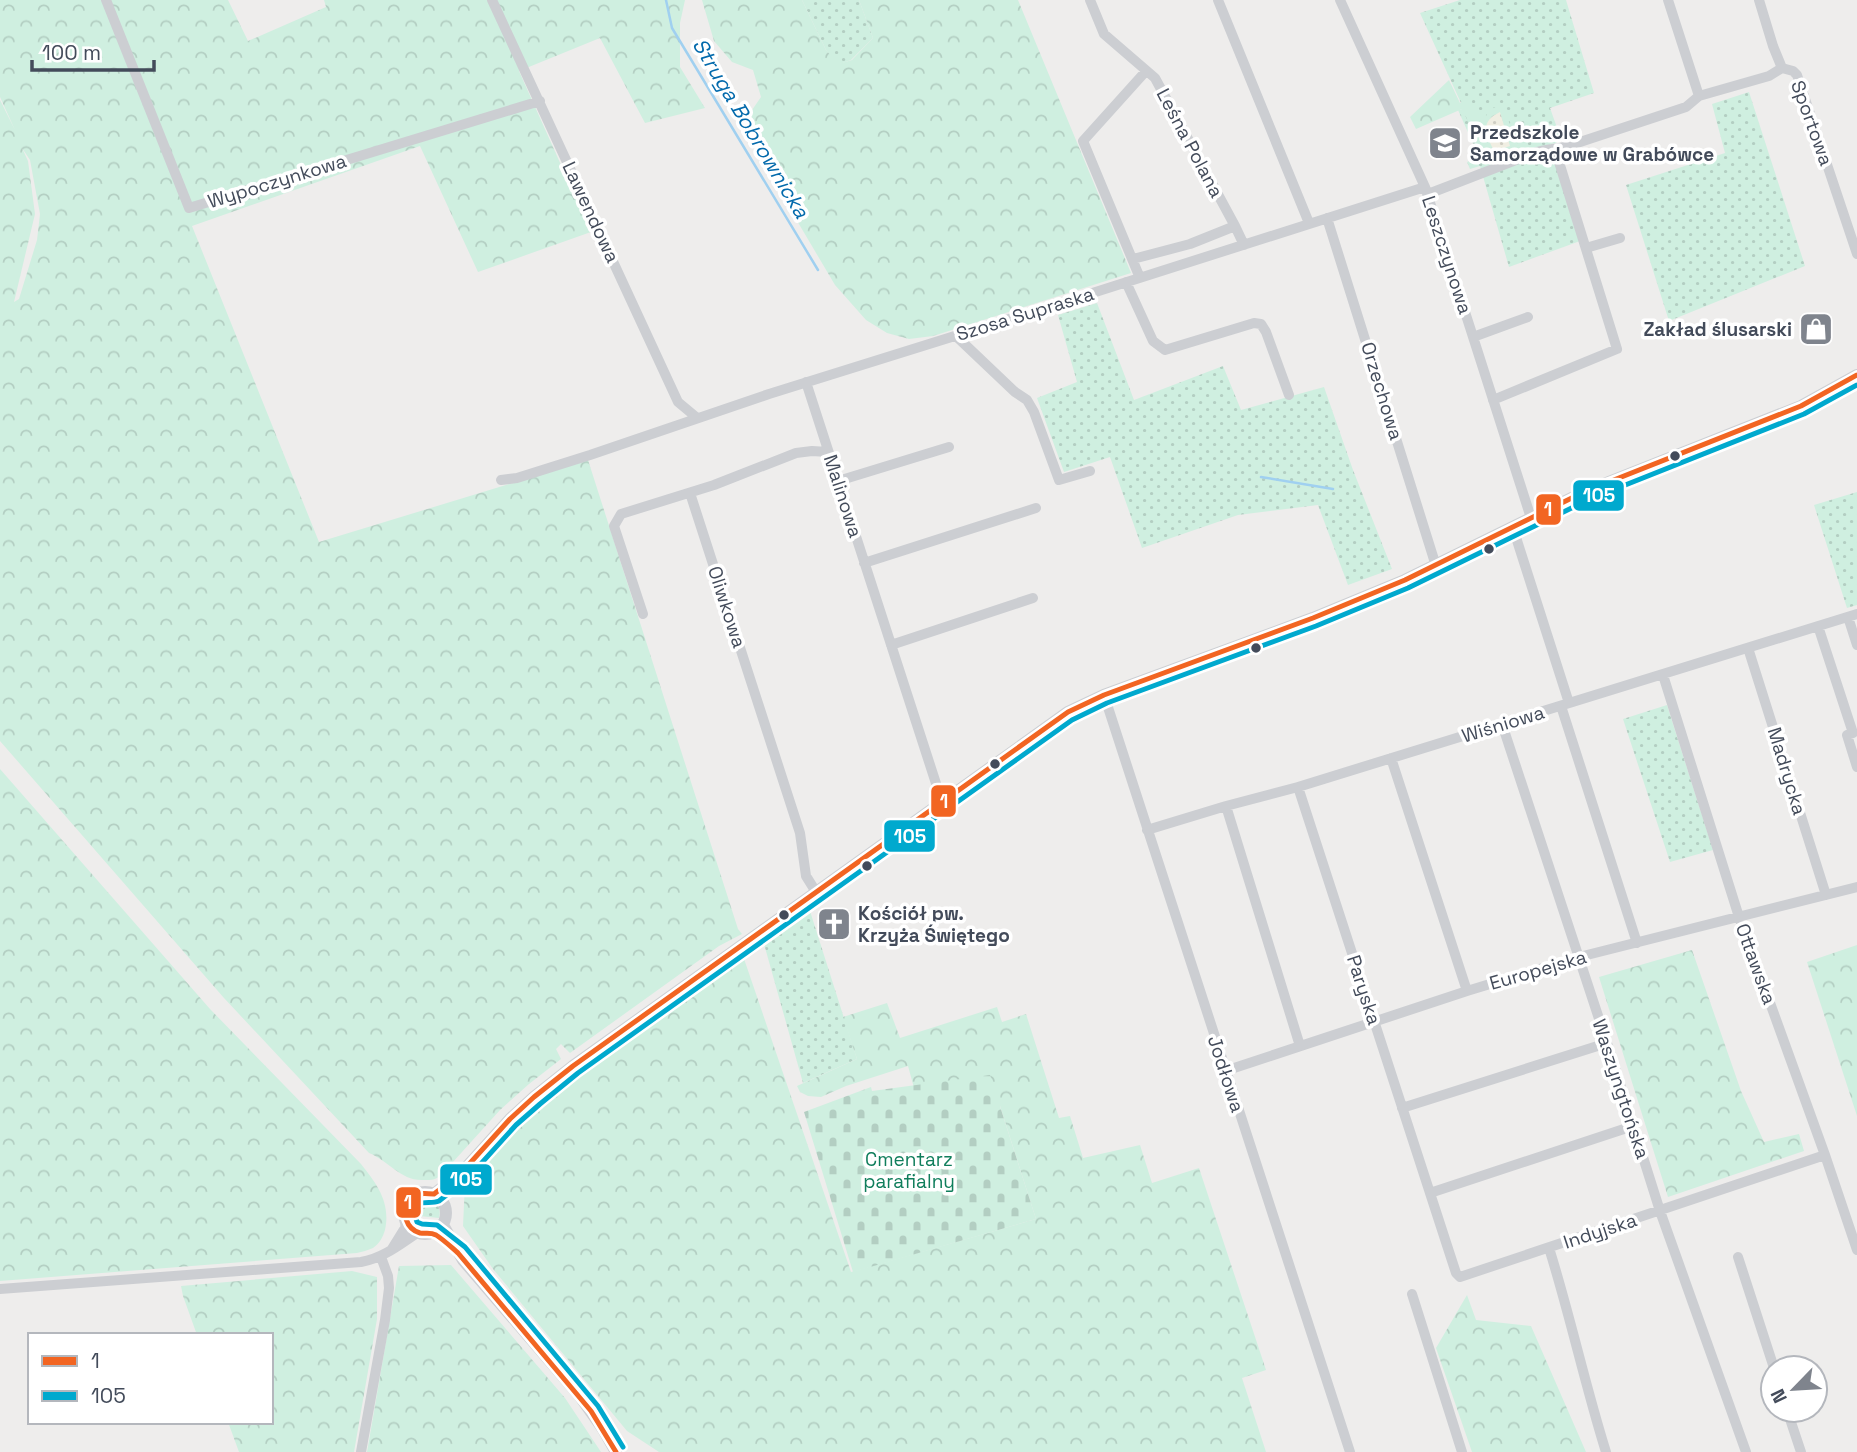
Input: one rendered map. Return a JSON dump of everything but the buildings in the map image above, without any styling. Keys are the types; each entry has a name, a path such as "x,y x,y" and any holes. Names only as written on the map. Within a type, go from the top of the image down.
{"street":[{"name":"Wypoczynkowa","path":"106,0 189,208 540,101"},
{"name":"Lawendowa","path":"492,0 678,402 696,418"},
{"name":"Leśna Polana","path":"1090,0 1104,34 1155,78 1244,245"},
{"path":"1218,0 1310,223"},
{"name":"Leszczynowa","path":"1340,0 1427,190 1531,518"},
{"path":"1668,0 1699,96"},
{"name":"Sportowa","path":"1759,0 1782,68 1797,75 1857,254"},
{"name":"Szosa Supraska","path":"806,382 1310,223 1427,190 1537,152 1559,149 1686,107 1699,96 1769,76 1782,68"},
{"path":"1140,278 1083,141 1146,71"},
{"path":"1493,400 1617,349 1559,162 1559,149"},
{"name":"Orzechowa","path":"1327,218 1436,566"},
{"path":"1133,259 1190,244 1235,226"},
{"path":"1586,248 1620,238"},
{"path":"1126,282 1153,341 1165,350 1254,323 1261,324 1289,395"},
{"path":"1473,337 1528,317"},
{"path":"956,336 1027,400 1059,480 1090,471"},
{"path":"439,1198 510,1119 573,1066 1068,712 1104,695 1371,594 1436,566 1613,479 1801,406 1857,375"},
{"path":"501,480 517,478 806,382"},
{"name":"Malinowa","path":"806,382 942,802"},
{"path":"838,481 949,447"},
{"path":"643,614 614,526 621,514 714,485 796,453 828,452"},
{"name":"Oliwkowa","path":"690,492 800,833 806,876 816,892"},
{"path":"864,563 1036,508"},
{"path":"1513,528 1637,943"},
{"path":"891,645 1032,598"},
{"path":"1852,615 1857,645"},
{"name":"Wiśniowa","path":"1147,830 1298,787 1852,615"},
{"path":"1818,626 1853,733 1847,736 1857,767"},
{"name":"Madrycka","path":"1748,648 1826,895"},
{"name":"Ottawska","path":"1662,675 1739,916 1857,1251"},
{"name":"Jodłowa","path":"1104,695 1350,1452"},
{"name":"Waszyngtońska","path":"1502,724 1660,1211 1746,1452"},
{"path":"1391,758 1467,991"},
{"name":"Paryska","path":"1298,787 1430,1193"},
{"path":"1226,806 1300,1046"},
{"name":"Europejska","path":"1225,1071 1579,957 1857,887"},
{"path":"1402,1108 1607,1043"},
{"path":"1430,1193 1633,1126"},
{"name":"Indyjska","path":"1430,1193 1460,1277 1825,1155"},
{"path":"391,1250 405,1228 404,1209 412,1196 422,1192 439,1198 447,1214 438,1229 422,1234 417,1233 405,1221"},
{"path":"438,1229 579,1395 616,1452"},
{"path":"0,1289 350,1263 381,1257 417,1233"},
{"path":"1549,1248 1606,1452"},
{"path":"361,1452 389,1288 381,1257"},
{"path":"1738,1257 1769,1354"},
{"path":"1412,1294 1462,1452"},
{"path":"1792,1424 1801,1452"}],"green space":[{"path":"0,0 228,0 248,41 326,7 324,0 685,0 680,23 680,67 705,108 645,123 600,38 519,71 591,232 478,272 420,146 192,226 319,542 588,460 738,929 742,934 719,946 570,1053 561,1044 556,1049 561,1059 500,1110 443,1173 432,1180 408,1177 369,1153 224,998 0,741 0,100 15,130 0,97","holes":["22,148 30,160 40,214 37,240 19,299 14,302 35,214 28,161"]},
{"path":"702,0 802,0 826,50 838,64 852,60 873,38 859,0 1018,0 1131,273 933,336 909,339 887,333 866,320 835,285 741,126 761,97 753,70 732,62 714,41"},
{"path":"802,0 859,0 873,38 851,60 837,65 826,50"},
{"path":"1460,0 1566,0 1594,93 1550,108 1560,136 1556,143 1550,144 1580,241 1509,267 1480,166 1470,169 1467,162 1479,157 1458,110 1462,109 1461,103 1420,13"},
{"path":"1449,80 1460,103 1464,102 1486,116 1489,110 1502,104 1522,155 1489,165 1462,109 1416,129 1410,117"},
{"path":"1749,92 1805,266 1669,321 1626,185 1725,153 1712,104"},
{"path":"1097,303 1134,400 1223,366 1241,410 1324,387 1392,569 1348,585 1318,505 1238,515 1142,548 1110,457 1064,472 1037,398 1077,382 1058,315"},
{"path":"1857,492 1857,605 1847,608 1814,505"},
{"path":"1667,705 1713,850 1670,862 1623,719"},
{"path":"0,769 210,1009 361,1164 381,1194 386,1211 385,1230 375,1246 357,1253 0,1281"},
{"path":"810,911 857,1059 803,1083 764,944"},
{"path":"1857,945 1857,1116 1807,962"},
{"path":"741,950 851,1272 1036,1219 1000,1106 922,1117 908,1066 821,1097 800,1092 797,1086 857,1059 843,1017 887,1003 900,1038 997,1007 1002,1022 1026,1014 1059,1118 1070,1116 1083,1158 1140,1145 1152,1183 1199,1168 1266,1370 1242,1378 1266,1452 659,1452 627,1431 493,1269 463,1226 465,1183 515,1124 572,1076"},
{"path":"1692,950 1741,1091 1764,1142 1799,1134 1804,1151 1668,1197 1599,977"},
{"name":"Cmentarz parafialny","path":"990,1075 1036,1219 853,1272 804,1112 871,1087 872,1091"},
{"path":"424,1198 437,1204 440,1210 439,1218 410,1215 414,1204"},
{"path":"451,1265 565,1398 601,1452 367,1452 399,1266"},
{"path":"352,1271 377,1277 377,1319 354,1452 239,1452 229,1424 273,1424 273,1333 196,1333 181,1286"},
{"path":"1467,1295 1476,1320 1531,1326 1586,1452 1472,1452 1436,1348"}],"sand":[{"path":"1500,112 1510,146 1494,151 1486,129 1489,120"}],"waterway":[{"name":"Struga Bobrownicka","path":"666,0 672,28 818,270"},
{"name":"Struga Bobrownicka","path":"1261,477 1333,489"}],"transit line":[{"name":"1","path":"616,1452 591,1411 458,1253 436,1235 420,1233 411,1228 405,1215 411,1198 420,1194 434,1194 462,1172 510,1119 573,1066 1068,712 1104,695 1313,618 1405,580 1586,491 1801,406 1857,375"},
{"name":"105","path":"623,1447 598,1406 465,1247 437,1225 417,1222 414,1213 418,1204 439,1201 468,1178 516,1125 578,1073 1072,720 1107,703 1316,626 1408,588 1590,499 1804,414 1857,385"}],"place":[{"name":"Przedszkole Samorządowe w Grabówce","path":"1445,143"},
{"name":"Zakład ślusarski","path":"1816,329"},
{"name":"Kościół pw. Krzyża Świętego","path":"834,924"}]}
